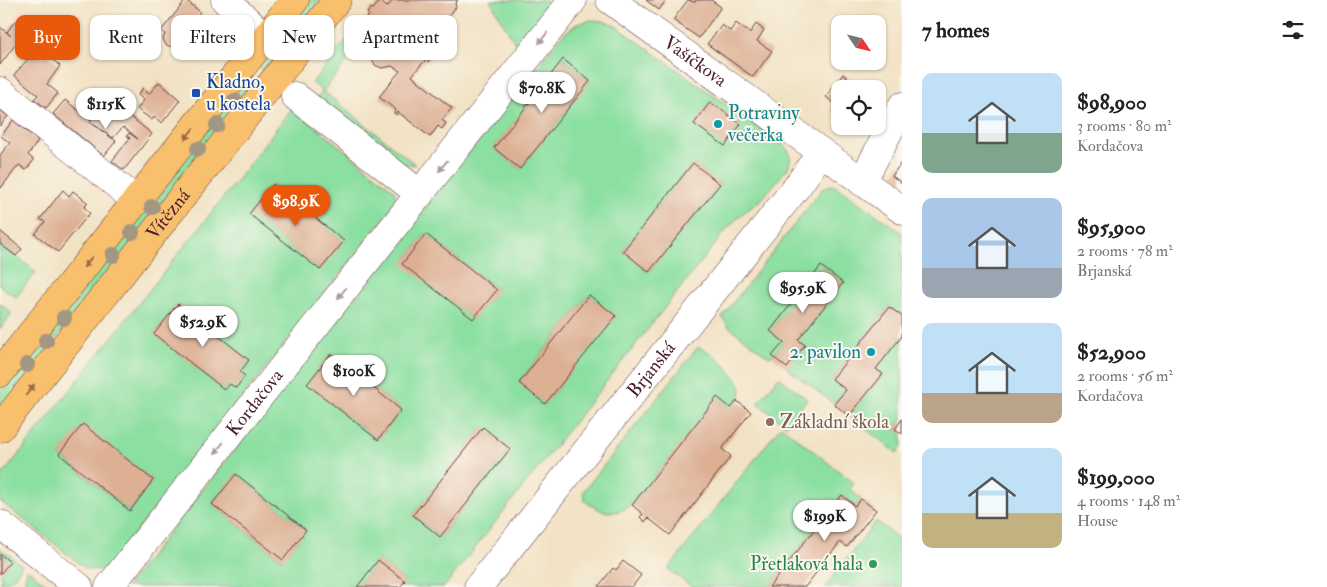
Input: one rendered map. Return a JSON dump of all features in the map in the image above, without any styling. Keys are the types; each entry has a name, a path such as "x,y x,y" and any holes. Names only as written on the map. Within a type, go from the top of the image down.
{"main road":[{"name":"Vítězná","path":"283,15 295,0"},
{"name":"Vítězná","path":"0,428 337,0"},
{"name":"Vítězná","path":"0,373 264,38"}],"street":[{"path":"226,0 264,36"},
{"name":"Kordačova","path":"109,587 573,0"},
{"name":"Vašíčkova","path":"610,0 902,210"},
{"path":"0,91 137,201"},
{"path":"295,96 420,194"},
{"path":"862,182 902,106"},
{"name":"Brjanská","path":"478,587 799,184 821,152"},
{"path":"0,524 79,587"}],"green space":[{"path":"308,0 319,0 310,15 296,15"},
{"path":"490,0 547,0 544,14 519,50"},
{"path":"591,20 613,24 783,145 791,157 788,168 761,200 739,216 727,229 444,587 400,587 405,581 378,560 357,587 126,587 562,35 577,24","holes":["564,59 590,81 520,169 494,148","710,102 741,124 725,145","693,163 720,184 649,272 623,251","426,234 497,289 473,319 403,263","589,295 615,316 545,404 519,382","331,354 401,410 378,440 307,384","483,427 510,449 440,537 413,515","236,474 306,530 282,560 212,504"]},
{"path":"344,43 344,60 348,60 323,91 312,83 330,60 334,60 334,55"},
{"path":"264,57 264,60 276,60 266,73 257,66"},
{"path":"249,77 257,84 0,410 0,392"},
{"path":"323,91 416,165 403,164 317,97"},
{"path":"292,108 394,190 396,198 394,206 109,566 97,570 85,568 0,501 0,478 234,184","holes":["273,184 343,241 320,270 250,214","178,304 248,360 225,390 154,334","83,425 153,480 130,511 59,455"]},
{"path":"831,185 837,187 902,233 902,316 889,307 832,379 846,390 834,404 787,368 805,346 798,340 843,283 822,266 770,331 784,342 772,356 769,357 729,327 722,317 823,188"},
{"path":"0,244 36,272 16,297 0,286"},
{"path":"0,303 11,313 0,329"},
{"path":"902,336 902,419 895,429 902,434 902,447 897,453 849,416 883,374 876,369"},
{"path":"698,347 708,351 718,359 738,381 741,391 736,403 731,408 717,398 632,505 619,511 608,512 602,511 585,501 583,492"},
{"path":"779,377 807,399 786,426 758,403"},
{"path":"781,426 854,483 850,489 861,499 855,506 841,495 769,587 692,587 668,569"},
{"name":"Přetlaková hala","path":"876,521 902,541 902,587 825,587"},
{"path":"0,548 22,565 15,576 6,583 0,582 2,579 0,574 9,562 0,554"},
{"path":"27,569 50,587 24,587"}],"building":[{"path":"186,0 200,12 198,15 174,15"},
{"path":"393,0 458,0 455,3 456,7 450,15 369,15 367,13 380,1 387,7"},
{"path":"646,0 666,0 659,10"},
{"path":"688,0 695,2 696,0 711,0 721,7 699,38 673,20"},
{"path":"171,19 171,46 166,45 163,39 165,34 161,31"},
{"path":"15,21 15,45 0,65 0,27 11,36 7,32"},
{"path":"736,23 750,33 756,24 764,30 757,41 772,51 753,77 707,44 722,25 730,31"},
{"path":"563,59 590,81 520,169 494,148"},
{"path":"27,60 53,60 60,66 47,84 58,93 46,108 34,99 38,95 14,75"},
{"path":"372,60 426,60 412,76 452,108 442,120 446,123 442,129 438,126 430,137 398,112 397,115 394,113 396,110 379,97 400,71 392,66 382,68 375,65"},
{"path":"843,74 851,80 839,80"},
{"path":"159,82 180,100 162,123 154,117 152,120 137,109 144,100 138,95 143,88 149,94"},
{"path":"831,90 831,101 826,97"},
{"path":"107,98 152,134 124,170 112,161 130,138 127,136 129,133 138,139 131,133 123,127 113,138 90,122 116,141 104,156 53,114 65,100 91,120"},
{"name":"Potraviny večerka","path":"710,102 741,124 725,146 694,124"},
{"path":"0,110 8,116 0,126"},
{"path":"13,120 38,141 28,155 34,160 26,170 19,165 0,189 0,155 10,143 1,136"},
{"path":"902,161 902,183 892,176"},
{"path":"693,163 720,184 649,272 623,251"},
{"path":"273,184 344,241 320,270 249,214"},
{"path":"63,190 69,196 73,191 88,203 84,207 90,213 58,252 35,234 45,222 40,219"},
{"path":"0,231 22,249 16,256 0,244"},
{"path":"426,234 497,290 473,319 402,264"},
{"path":"821,266 843,283 798,340 805,345 787,368 772,356 784,342 770,331"},
{"path":"589,295 616,316 545,404 519,383"},
{"path":"178,304 249,360 240,372 245,376 236,388 230,384 225,390 154,334"},
{"name":"2. pavilon","path":"889,307 902,316 902,336 876,369 883,374 849,416 834,404 846,390 832,379"},
{"path":"331,354 401,410 378,440 307,384"},
{"path":"717,397 731,408 737,401 751,412 722,449 731,456 670,535 648,518 645,522 640,517 643,514 632,505"},
{"path":"902,419 902,434 895,429"},
{"path":"83,424 153,480 130,511 59,454"},
{"path":"483,427 510,449 440,537 413,515"},
{"path":"236,474 306,530 283,560 212,504"},
{"path":"842,495 855,506 861,499 876,510 847,547 840,542 805,587 769,587"},
{"path":"0,554 10,562 0,574"},
{"path":"378,560 405,581 400,587 357,587"},
{"path":"623,561 641,575 632,587 598,587 613,568 616,570"}],"place":[{"name":"Kladno, u kostela","path":"196,93"},
{"name":"Potraviny večerka","path":"718,124"},
{"name":"2. pavilon","path":"871,352"},
{"name":"Základní škola","path":"770,422"},
{"name":"Přetlaková hala","path":"873,564"}]}
